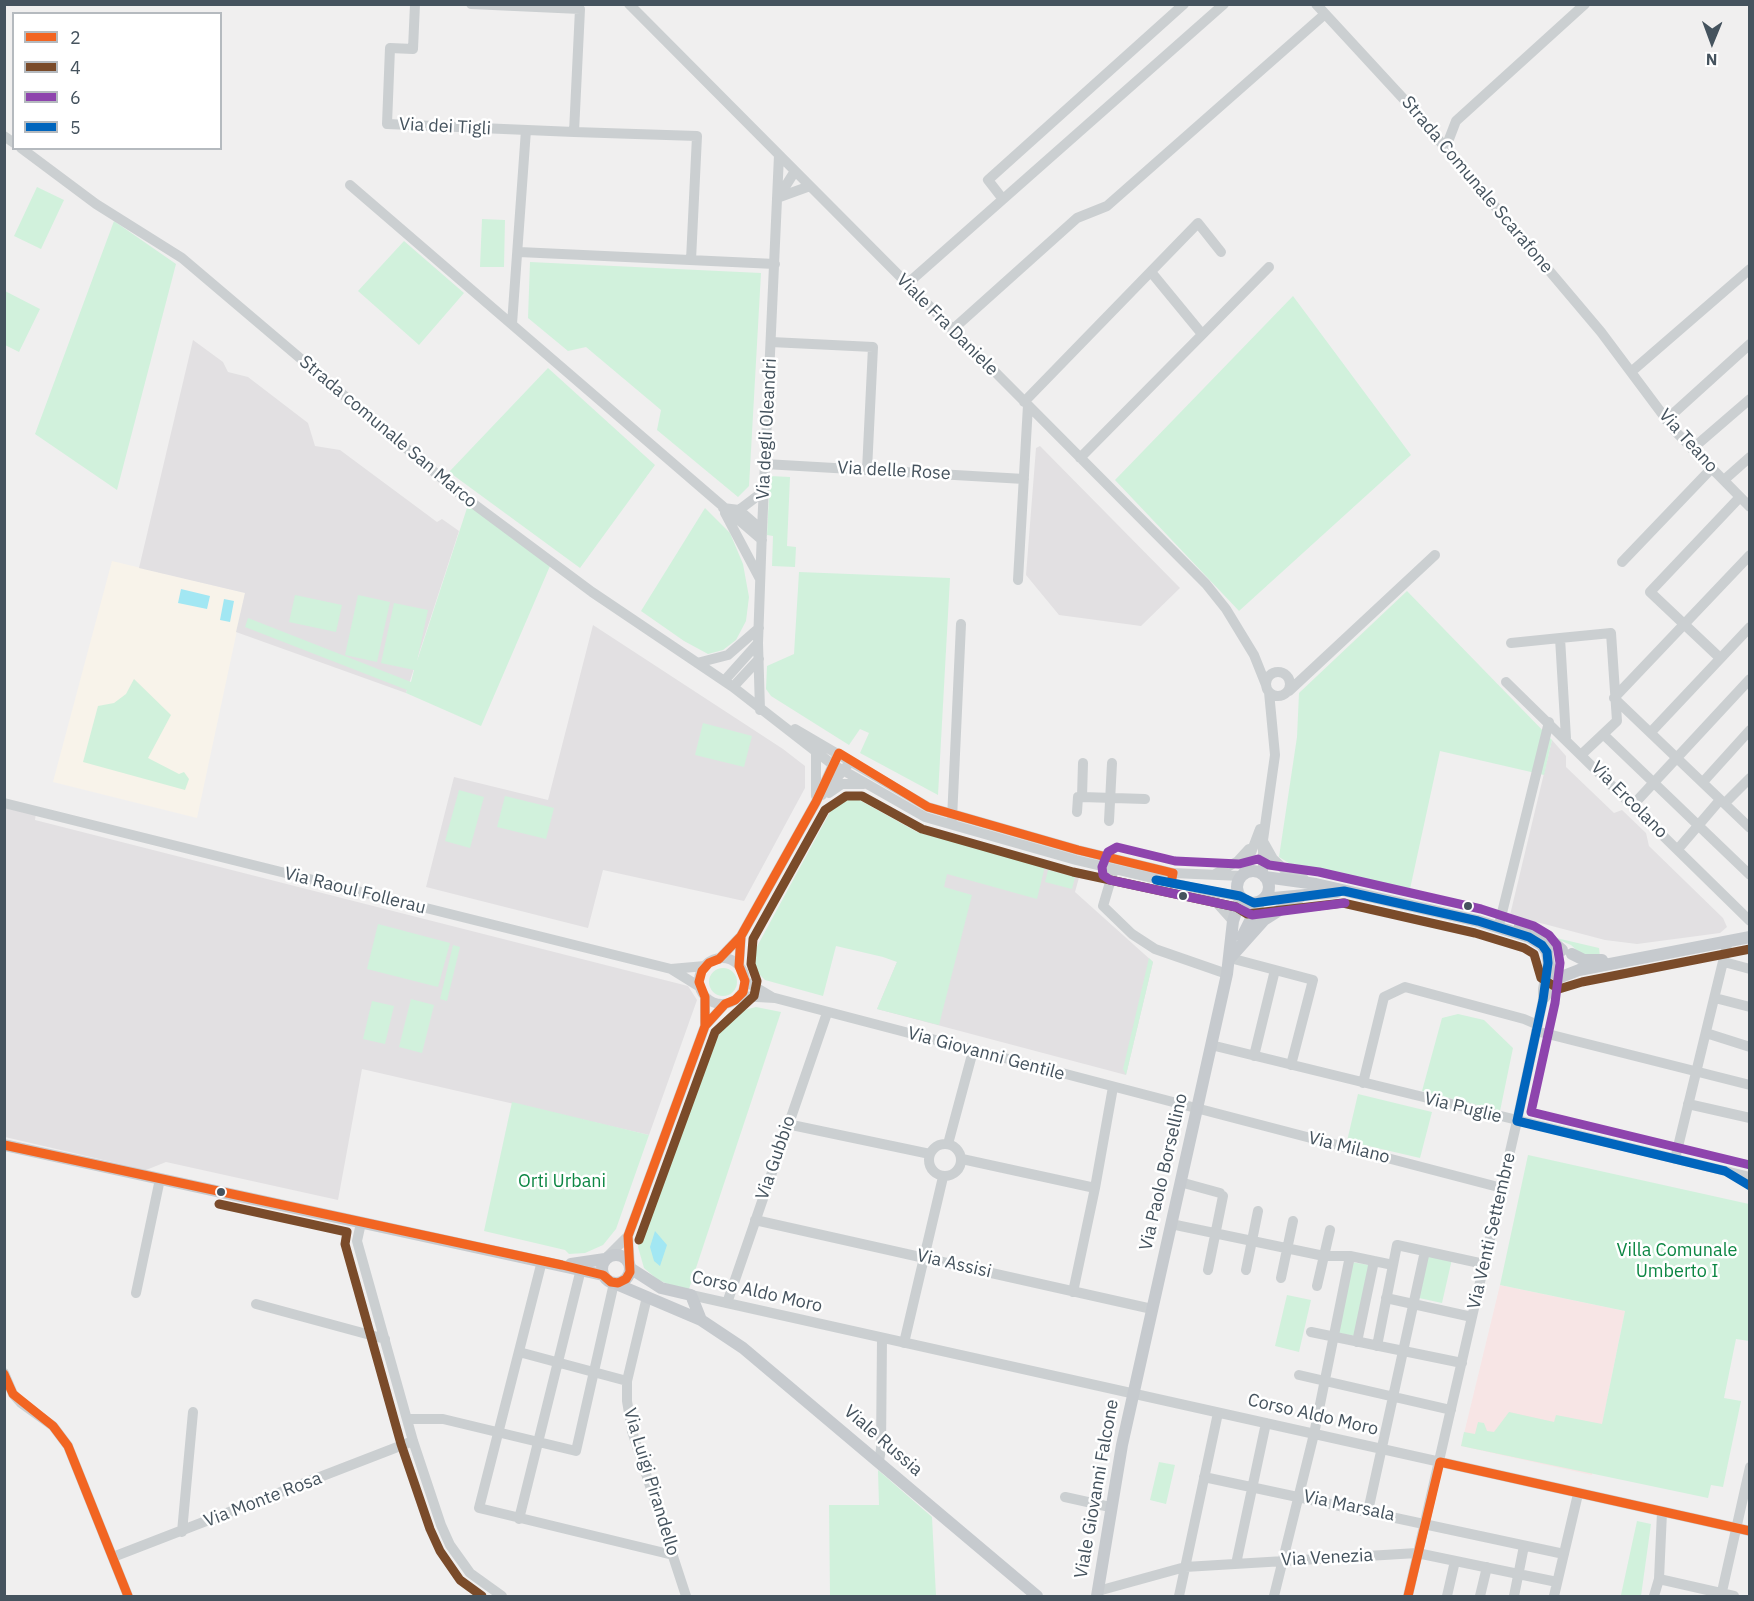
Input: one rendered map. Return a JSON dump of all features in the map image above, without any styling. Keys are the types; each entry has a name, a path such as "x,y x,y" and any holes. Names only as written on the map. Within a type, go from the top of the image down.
{"main road":[{"path":"1230,958 1233,921 1240,897 1237,884 1242,875 1251,871 1264,876 1316,884 1478,921 1529,937 1542,945 1547,952 1548,963 1553,974 1566,975 1749,937"},
{"path":"1230,958 1269,886 1264,876"},
{"path":"1240,897 1249,902 1344,891"},
{"path":"1230,958 1264,921 1302,896"},
{"path":"1478,921 1500,921 1533,929 1567,952 1584,960 1595,962 1620,958 1630,960"},
{"path":"1548,963 1551,956 1567,952"},
{"path":"1566,975 1575,966 1567,952"},
{"name":"Via Paolo Borsellino","path":"1133,1394 1230,958"},
{"path":"4,1145 580,1269 603,1275 614,1287 626,1279 630,1268 627,1259 618,1255 562,1265"},
{"path":"603,1275 602,1267 605,1259"},
{"name":"Corso Aldo Moro","path":"630,1268 661,1288 691,1295"},
{"name":"Viale Russia","path":"614,1287 647,1297 701,1320 742,1348 789,1384 1037,1596"},
{"path":"691,1295 701,1320"},
{"name":"Viale Giovanni Falcone","path":"1096,1595 1110,1507 1133,1394"}],"street":[{"name":"Via dei Tigli","path":"415,4 413,49 390,48 387,124 697,136 691,260"},
{"path":"471,4 580,9 574,132"},
{"name":"Viale Fra Daniele","path":"629,4 1206,584 1226,609 1254,655 1267,688 1273,721 1275,755 1265,818 1258,842 1242,875"},
{"path":"1002,198 988,180 1184,4"},
{"path":"907,284 1224,4"},
{"name":"Strada Comunale Scarafone","path":"1316,4 1446,147 1601,332 1631,372"},
{"path":"1446,147 1456,121 1585,4"},
{"path":"952,330 1077,218 1107,206 1325,14"},
{"path":"512,324 519,252 525,130"},
{"name":"Strada comunale San Marco","path":"24,150 96,204 182,258 459,493 592,592 728,684 760,710"},
{"name":"Via degli Oleandri","path":"760,710 760,581 779,155"},
{"path":"777,198 795,171"},
{"path":"350,185 723,507 762,535"},
{"path":"777,198 810,186"},
{"path":"1018,580 1029,406 1198,223 1221,252"},
{"path":"519,252 774,264"},
{"path":"1080,458 1269,267"},
{"path":"1631,372 1749,269"},
{"path":"1151,272 1202,334"},
{"path":"771,342 873,347 867,470"},
{"path":"1666,420 1749,344"},
{"name":"Via Teano","path":"1631,372 1666,420 1749,507"},
{"path":"1692,449 1749,399"},
{"path":"1027,422 1043,420"},
{"path":"1724,480 1749,457"},
{"name":"Via delle Rose","path":"765,464 1024,479"},
{"path":"1623,562 1712,468"},
{"path":"739,510 764,490"},
{"path":"1720,658 1650,592 1740,497"},
{"path":"723,507 739,510 762,535"},
{"path":"723,507 760,581"},
{"path":"1311,669 1280,672 1268,677 1267,688 1275,696 1286,693 1436,555"},
{"path":"1614,698 1749,555"},
{"path":"952,819 962,624"},
{"path":"1651,732 1749,627"},
{"path":"697,663 728,655 759,628"},
{"path":"1511,643 1611,633 1617,722 1582,754"},
{"path":"1560,638 1566,738"},
{"path":"728,684 759,643"},
{"name":"Viale Fra Daniele","path":"1254,655 1280,672"},
{"path":"728,684 759,659"},
{"path":"1280,672 1290,680 1286,693"},
{"path":"1633,805 1749,680"},
{"name":"Via Ercolano","path":"1506,682 1566,738 1749,921"},
{"name":"Viale Fra Daniele","path":"1273,721 1286,693"},
{"path":"1614,698 1749,828"},
{"path":"760,710 832,764 925,817 952,819 1173,873 1242,875"},
{"path":"760,710 952,819 1114,869 1240,897"},
{"path":"1500,921 1549,722"},
{"path":"1703,782 1749,730"},
{"path":"1604,735 1749,875"},
{"path":"816,751 816,802"},
{"path":"705,1026 700,976 705,966 719,959 741,936 816,802 839,753"},
{"path":"816,802 844,771 850,760"},
{"path":"1082,797 1083,762"},
{"path":"1109,821 1112,764"},
{"path":"1678,849 1722,801 1749,778"},
{"path":"816,802 842,784 865,784"},
{"path":"1077,813 1078,797 1145,799"},
{"name":"Via Raoul Follerau","path":"4,803 670,969 705,966"},
{"path":"1215,874 1238,861 1258,842 1288,873 1316,884"},
{"name":"Viale Fra Daniele","path":"1258,842 1264,876"},
{"path":"1114,869 1103,906 1132,934 1155,949 1227,974"},
{"path":"1207,891 1233,921"},
{"path":"630,1268 628,1236 705,1026 725,1004 739,996 745,981 739,966 741,936"},
{"path":"1675,1159 1728,941"},
{"path":"1230,958 1313,980 1291,1065"},
{"path":"719,959 730,960 739,966"},
{"path":"1724,962 1749,969"},
{"name":"Via Venti Settembre","path":"1408,1596 1517,1121 1543,999 1548,963"},
{"name":"Via Raoul Follerau","path":"670,969 702,992"},
{"path":"1254,1056 1275,970"},
{"name":"Via Venti Settembre","path":"1543,999 1566,975"},
{"name":"Via Giovanni Gentile","path":"745,981 775,998"},
{"path":"1363,1083 1384,997 1405,987 1524,1019 1537,1028 1749,1085"},
{"path":"702,992 714,1003 725,1004"},
{"name":"Via Giovanni Gentile","path":"739,996 775,998 1197,1109"},
{"path":"1715,998 1749,1007"},
{"name":"Via Gubbio","path":"727,1303 827,1013"},
{"path":"1706,1033 1749,1047"},
{"name":"Via Puglie","path":"1211,1045 1749,1177"},
{"path":"948,1144 972,1051"},
{"path":"1073,1292 1113,1088"},
{"path":"1688,1104 1749,1118"},
{"name":"Via Milano","path":"1197,1109 1502,1188"},
{"path":"787,1124 930,1154"},
{"path":"948,1144 958,1149 962,1159 957,1173 942,1177 931,1168 930,1154 937,1146 948,1144"},
{"path":"962,1159 1095,1188"},
{"path":"904,1343 942,1177"},
{"path":"136,1293 160,1179"},
{"path":"1180,1182 1221,1194 1208,1270"},
{"path":"1246,1270 1258,1211"},
{"name":"Via Assisi","path":"755,1220 1152,1310"},
{"path":"1281,1278 1293,1221"},
{"path":"362,1223 357,1241 407,1419 441,1525 450,1545 470,1573 502,1596"},
{"path":"1171,1224 1324,1256 1350,1256 1393,1265"},
{"path":"1317,1286 1330,1230"},
{"path":"605,1259 628,1236"},
{"path":"1377,1346 1397,1245 1484,1264"},
{"path":"1368,1511 1395,1397 1425,1251"},
{"path":"1274,1596 1314,1434 1350,1256"},
{"path":"542,1261 500,1433 479,1508 673,1555"},
{"path":"1357,1342 1374,1261"},
{"path":"519,1519 580,1269"},
{"path":"407,1419 443,1419 576,1451 614,1287"},
{"name":"Corso Aldo Moro","path":"691,1295 1749,1532"},
{"name":"Via Luigi Pirandello","path":"647,1297 627,1381 633,1431 686,1596"},
{"path":"1386,1298 1472,1317"},
{"path":"256,1304 385,1339"},
{"path":"1311,1332 1462,1363"},
{"path":"879,1461 882,1338"},
{"path":"519,1352 627,1381"},
{"path":"4,1373 13,1394 21,1403 53,1426 68,1446 128,1596"},
{"path":"1299,1375 1451,1410"},
{"path":"182,1532 193,1412"},
{"path":"1179,1596 1218,1413"},
{"path":"1236,1564 1266,1423"},
{"name":"Via Monte Rosa","path":"113,1557 414,1441"},
{"path":"1721,1595 1749,1467"},
{"name":"Via Marsala","path":"1204,1477 1425,1522 1564,1554"},
{"path":"1554,1596 1578,1494"},
{"path":"1065,1497 1110,1507"},
{"path":"1654,1596 1659,1579 1662,1512"},
{"path":"1514,1596 1524,1546"},
{"name":"Via Venezia","path":"1096,1595 1185,1567 1417,1553 1557,1582"},
{"path":"1447,1596 1455,1561"},
{"path":"1480,1596 1487,1567"},
{"path":"1659,1579 1721,1595 1734,1596"}],"shaded area":[{"path":"193,340 223,362 228,372 248,377 308,423 315,446 340,450 437,522 442,519 459,531 406,693 236,632 245,593 139,568"},
{"path":"1040,446 1180,588 1141,626 1059,615 1026,575 1036,448"},
{"path":"112,561 245,593 197,818 53,782"},
{"path":"593,625 783,749 805,766 805,788 744,901 603,870 588,928 426,887 454,777 548,800"},
{"path":"1552,740 1566,756 1566,767 1614,813 1622,810 1646,833 1649,846 1723,918 1727,927 1720,933 1637,944 1605,940 1510,915"},
{"path":"5,806 36,813 35,820 688,986 697,1000 649,1135 362,1069 338,1200 166,1162 146,1170 5,1137"},
{"path":"948,842 1080,874 1075,892 1153,962 1126,1075 877,1009"},
{"path":"1500,1285 1625,1311 1592,1475 1461,1446"}],"green space":[{"path":"37,187 64,200 41,249 14,236"},
{"path":"482,219 505,220 504,267 480,267"},
{"path":"114,221 176,264 117,490 35,434"},
{"path":"404,241 464,293 419,345 358,291"},
{"path":"530,262 761,273 749,486 738,497 657,430 661,410 586,347 568,351 528,318"},
{"path":"5,291 40,309 19,352 5,345"},
{"path":"1293,296 1411,455 1239,611 1115,480"},
{"path":"548,368 655,465 580,568 449,472"},
{"path":"770,476 790,477 787,546 796,547 795,567 772,566 773,536 767,535"},
{"path":"468,505 550,566 481,726 406,693 407,690 245,627 248,618 411,682 414,670 381,663 394,603 428,610 417,661"},
{"path":"705,508 730,533 743,564 749,597 746,621 736,640 723,650 708,654 684,641 641,611"},
{"path":"799,572 950,578 938,795 860,753 869,733 860,729 849,745 771,696 766,689 767,666 794,654"},
{"path":"1407,591 1552,740 1544,775 1440,751 1410,889 1297,868 1279,857 1297,737 1299,693"},
{"path":"295,595 342,605 336,632 289,622"},
{"path":"358,595 390,602 377,662 345,655"},
{"path":"134,679 171,715 148,758 179,774 184,772 189,779 185,790 83,762 98,706 114,703 126,694"},
{"path":"703,723 752,736 744,767 695,755"},
{"path":"459,790 484,797 470,848 445,841"},
{"path":"505,796 554,808 546,839 497,827"},
{"path":"854,797 917,832 1045,866 1037,899 947,874 944,887 972,895 939,1025 877,1009 897,962 883,957 836,946 823,996 765,980 755,970 754,952 830,812 842,798"},
{"path":"1048,870 1075,877 1072,889 1045,882"},
{"path":"378,924 450,943 438,987 367,969"},
{"path":"1552,937 1599,948 1600,957 1581,954 1571,945"},
{"path":"453,945 460,947 447,1001 440,999"},
{"path":"1149,958 1153,962 1126,1075 1123,1069"},
{"path":"723,968 733,972 737,982 733,992 723,996 713,992 709,982 713,972"},
{"path":"411,999 434,1005 422,1053 399,1047"},
{"path":"372,1001 394,1006 385,1044 363,1039"},
{"path":"756,1007 781,1012 689,1289 673,1286 658,1280 644,1268 638,1247 640,1240 715,1028 728,1014"},
{"path":"1458,1014 1484,1020 1513,1048 1500,1111 1422,1091 1442,1018"},
{"path":"1358,1094 1432,1112 1420,1158 1347,1141"},
{"name":"Orti Urbani","path":"512,1102 649,1135 616,1229 603,1245 585,1253 569,1254 565,1250 484,1231"},
{"name":"Villa Comunale Umberto I","path":"1528,1155 1749,1204 1749,1341 1736,1339 1724,1398 1741,1401 1723,1487 1711,1485 1708,1498 1461,1446 1464,1432 1475,1434 1478,1422 1484,1423 1487,1431 1494,1432 1509,1412 1554,1422 1556,1415 1602,1424 1625,1311 1500,1285"},
{"path":"1428,1254 1452,1259 1442,1303 1419,1298"},
{"path":"1351,1262 1369,1265 1355,1336 1338,1333"},
{"path":"1287,1295 1311,1300 1299,1352 1275,1346"},
{"path":"1159,1462 1175,1465 1166,1504 1150,1500"},
{"path":"878,1470 932,1517 936,1596 830,1596 829,1505 879,1505"},
{"path":"1637,1521 1651,1524 1641,1596 1621,1595"}],"water":[{"path":"181,589 210,596 207,609 178,603"},
{"path":"224,599 234,601 230,622 220,620"},
{"path":"655,1231 667,1245 660,1266 654,1261 650,1247"}],"transit line":[{"name":"2","path":"4,1145 562,1265 603,1275 611,1282 618,1283 626,1279 630,1272 628,1236 705,1026 705,997 699,982 702,971 709,963 719,959 741,936 816,802 839,753 928,807 1078,850 1173,873 1171,883"},
{"name":"4","path":"639,1240 715,1032 754,996 757,981 751,964 753,939 825,810 846,796 862,796 922,829 1073,872 1236,907 1247,914 1343,903 1475,933 1524,948 1534,954 1541,978 1559,989 1582,982 1750,949"},
{"name":"6","path":"1345,903 1252,915 1236,907 1110,880 1103,875 1102,867 1108,852 1117,847 1175,861 1239,864 1258,859 1269,865 1319,872 1481,909 1534,926 1549,935 1557,945 1560,963 1555,1003 1531,1112 1750,1165"},
{"name":"5","path":"1156,880 1240,896 1254,903 1344,891 1478,921 1529,937 1542,945 1547,952 1548,963 1543,1000 1517,1121 1725,1171 1750,1186"},
{"name":"2","path":"705,1026 725,1004 735,1000 743,992 745,981 739,966 741,936"},
{"name":"4","path":"219,1204 347,1232 345,1244 401,1444 430,1529 440,1551 460,1580 482,1596"},
{"name":"2","path":"4,1374 13,1394 53,1426 68,1446 128,1596"},
{"name":"2","path":"1408,1596 1440,1462 1750,1531"}]}
